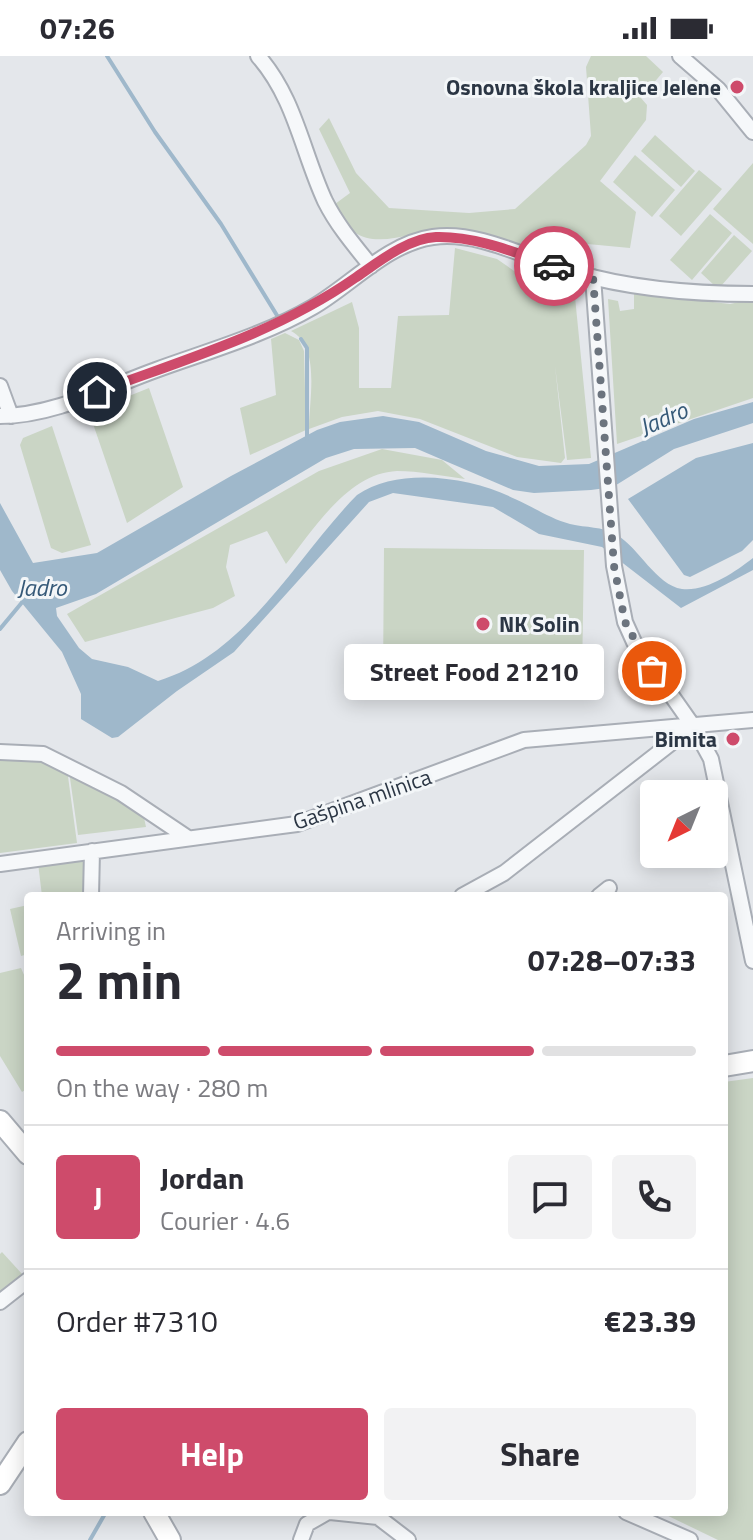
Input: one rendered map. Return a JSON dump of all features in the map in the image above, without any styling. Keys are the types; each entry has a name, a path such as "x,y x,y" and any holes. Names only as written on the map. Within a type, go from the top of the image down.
{"street":[{"path":"258,56 290,103 324,198 338,226 371,266"},
{"path":"680,56 718,89 753,132"},
{"path":"0,386 6,416 23,416 70,402 257,333 313,307 398,250 433,237 475,240 593,277 687,294 753,294"},
{"path":"593,277 614,566 625,622 634,642 693,726 711,759 753,961"},
{"name":"Gašpina mlinica","path":"0,864 297,824 524,740 753,720"},
{"path":"469,892 504,873 693,726"},
{"path":"0,752 43,754 54,759 121,793 188,838"},
{"path":"91,892 92,851"},
{"path":"728,1065 753,1061"},
{"path":"0,1121 24,1149"},
{"path":"0,1302 24,1283"},
{"path":"4,1478 24,1448"},
{"path":"4,1478 24,1459"},
{"path":"156,1516 170,1540"},
{"path":"301,1540 307,1524 322,1516"},
{"path":"368,1516 378,1517 408,1540"},
{"path":"635,1516 690,1540"}],"green space":[{"path":"591,56 646,56 663,72 641,98 647,105 646,120 600,181 636,212 630,248 577,243 557,254 492,236 453,230 371,239 357,234 345,223 335,204 350,193 319,129 329,118 356,173 389,208 469,213 515,209 586,145 591,136 586,67"},
{"path":"655,135 695,171 681,187 641,151"},
{"path":"635,155 675,190 652,217 613,182"},
{"path":"753,163 753,244 713,209"},
{"path":"699,170 722,189 681,236 659,216"},
{"path":"710,214 732,233 692,280 670,260"},
{"path":"734,235 752,251 721,286 715,286 701,273"},
{"path":"455,248 497,259 546,293 545,280 574,287 591,458 567,460 555,366 565,458 561,463 517,457 420,419 378,411 342,417 309,429 310,361 300,339 291,331 352,302 359,328 359,388 391,388 398,316 449,315"},
{"path":"634,293 730,304 753,299 753,398 617,444 608,299 618,301 620,311 634,309"},
{"path":"285,333 299,340 304,351 306,430 250,455 240,408 276,395 271,339"},
{"path":"149,388 183,487 127,523 89,412"},
{"path":"52,426 91,545 62,553 51,548 20,445 23,438"},
{"path":"382,449 442,460 465,479 397,471 379,474 347,492 320,520 286,564 267,531 230,545 226,567 235,596 213,608 85,642 67,614 319,471"},
{"name":"NK Solin","path":"384,548 584,550 582,678 383,678"},
{"path":"0,755 34,757 67,769 77,843 0,853"},
{"path":"69,771 143,813 146,827 78,835"},
{"path":"88,855 84,892 42,892 38,863"},
{"path":"24,906 24,955 21,956 10,909"},
{"path":"21,968 24,975 22,1092 0,1056 0,973"},
{"path":"753,1078 753,1540 718,1540 668,1516 728,1516 728,1081"},
{"path":"2,1252 23,1275 0,1294 0,1254"}],"water":[{"name":"Jadro","path":"753,402 753,423 674,449 613,487 591,490 534,493 513,490 415,448 354,449 326,458 96,594 56,608 57,616 79,648 92,659 128,667 158,681 190,668 244,627 357,495 393,480 414,478 457,480 478,485 498,491 563,522 611,532 625,541 664,581 682,589 710,584 753,558 753,570 681,608 602,547 539,534 493,507 393,493 369,502 234,652 118,737 112,738 81,719 81,694 62,652 12,591 0,570 0,503 33,563 97,553 231,476 317,430 340,422 383,416 419,422 486,451 539,466 589,464 694,419"},
{"path":"753,443 753,540 742,551 690,577 684,575 628,499 696,458"}],"waterway":[{"path":"107,56 155,132 221,224 278,317"},
{"path":"301,339 307,348 307,439"},
{"path":"0,629 24,600"},
{"path":"90,1540 104,1516"}],"way so far":[{"path":"554,266 593,277 614,566 625,622 652,671"}],"place":[{"name":"Osnovna škola kraljice Jelene","path":"737,87"},
{"name":"NK Solin","path":"483,624"},
{"name":"Street Food 21210","path":"652,671"},
{"name":"Bimita","path":"733,739"}],"route":[{"path":"97,392 279,324 313,307 398,250 433,237 475,240 554,266"}]}
